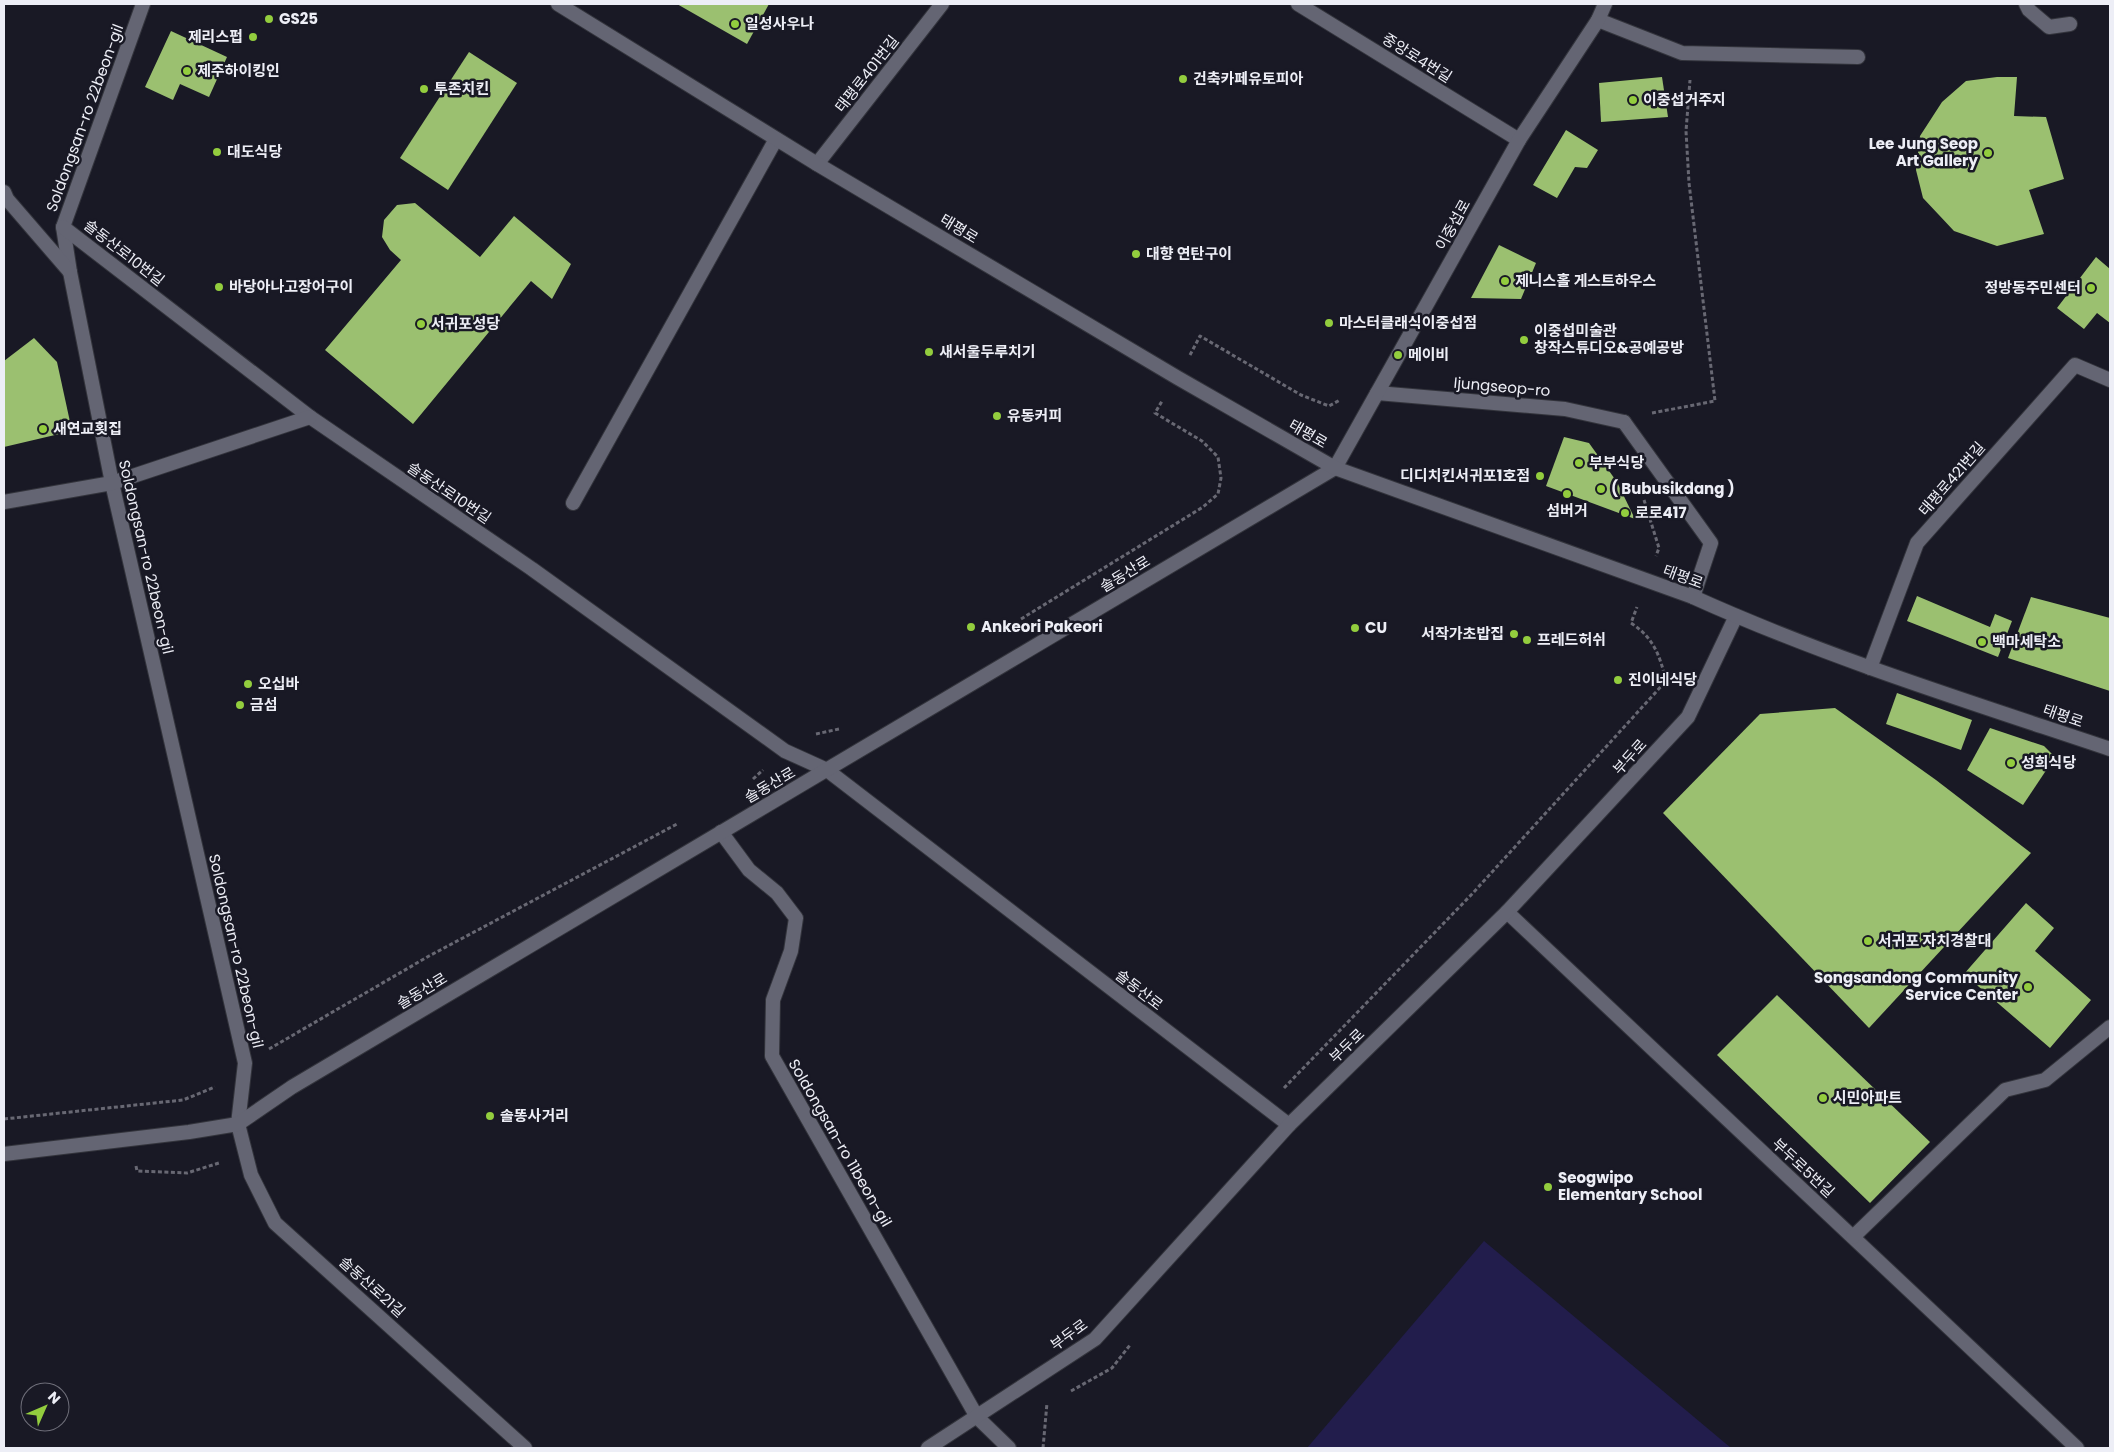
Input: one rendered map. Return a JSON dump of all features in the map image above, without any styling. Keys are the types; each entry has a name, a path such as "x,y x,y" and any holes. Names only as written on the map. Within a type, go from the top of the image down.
{"street":[{"name":"Soldongsan-ro 22beon-gil","path":"143,4 63,227 70,272 112,483 245,1062 238,1124"},
{"name":"태평로","path":"558,4 817,164 1178,378 1335,468 1693,597 1736,616 1870,668 2110,749"},
{"name":"태평로401번길","path":"817,164 942,4"},
{"name":"중앙로4번길","path":"1298,4 1519,140"},
{"name":"이중섭로","path":"1335,468 1519,140 1598,20 1606,4"},
{"path":"2026,4 2049,27 2070,24"},
{"path":"1598,20 1682,53 1858,57"},
{"path":"573,503 776,139"},
{"path":"4,192 7,199 70,272"},
{"name":"솔동산로10번길","path":"63,227 310,417 532,569 785,751 827,770"},
{"name":"태평로421번길","path":"1870,668 1918,543 2075,365 2110,380"},
{"name":"Ijungseop-ro","path":"1377,393 1565,409 1624,422"},
{"path":"4,502 112,483 310,417"},
{"path":"1624,422 1711,542 1693,597"},
{"name":"솔동산로","path":"4,1154 189,1132 238,1124 292,1087 1335,468"},
{"name":"부두로","path":"928,1448 977,1418 1095,1339 1289,1125 1507,912 1688,716 1736,616"},
{"name":"솔동산로","path":"827,770 1289,1125"},
{"name":"Soldongsan-ro 11beon-gil","path":"721,832 749,870 777,893 796,918 791,952 773,1000 772,1056 977,1418 1009,1448"},
{"name":"부두로5번길","path":"1507,912 2077,1448"},
{"path":"1853,1237 2005,1090 2045,1080 2110,1027"},
{"name":"솔동산로21길","path":"238,1124 251,1175 275,1223 525,1448"}],"path":[{"path":"1624,422 1646,414 1715,401 1689,184 1686,131 1690,82 1682,53"},
{"path":"1020,620 1203,507 1218,494 1221,478 1218,457 1202,441 1155,412 1178,378 1200,336 1301,395 1329,406 1345,398"},
{"path":"1642,494 1659,548 1646,581"},
{"path":"749,783 785,751 821,732 846,728"},
{"path":"4,1119 183,1100 214,1088 245,1062 429,956 681,822"}],"shaded area":[{"path":"1484,1241 1731,1448 1307,1448"}],"building":[{"name":"일성사우나","path":"677,4 769,4 747,44"},
{"name":"제주하이킹인","path":"171,31 227,57 209,97 180,84 173,100 145,87"},
{"path":"469,52 517,83 448,190 400,158"},
{"name":"이중섭거주지","path":"1662,77 1668,117 1601,122 1599,83"},
{"name":"Lee Jung Seop Art Gallery","path":"1997,77 2017,77 2014,116 2046,117 2064,179 2029,190 2044,234 1997,246 1954,231 1923,198 1916,170 1920,136 1942,102 1966,81"},
{"path":"1566,130 1598,150 1587,168 1575,167 1557,198 1533,185"},
{"name":"서귀포성당","path":"415,203 480,257 514,216 571,264 552,299 531,281 413,424 325,350 401,260 390,250 382,237 384,220 397,205"},
{"name":"제니스홀 게스트하우스","path":"1499,245 1536,263 1521,299 1471,298"},
{"name":"정방동주민센터","path":"2096,257 2110,269 2110,323 2097,313 2084,329 2057,308"},
{"path":"34,338 57,362 72,431 4,447 4,361"},
{"name":"부부식당","path":"1564,437 1589,443 1617,482 1635,519 1546,486"},
{"name":"백마세탁소","path":"1917,596 1990,627 1995,614 2012,621 1998,657 1907,621"},
{"path":"2031,597 2110,618 2110,691 2008,658"},
{"path":"1897,693 1972,720 1961,750 1886,724"},
{"name":"서귀포 자치경찰대","path":"1835,708 1936,780 2031,853 1869,1028 1663,813 1760,714"},
{"name":"성희식당","path":"1990,728 2044,746 2055,757 2023,805 1967,770"},
{"name":"Songsandong Community Service Center","path":"2026,903 2054,928 2035,951 2091,1000 2050,1048 1964,974"},
{"name":"시민아파트","path":"1777,995 1930,1142 1870,1203 1717,1055"}],"place":[{"name":"GS25","path":"269,19"},
{"name":"일성사우나","path":"735,24"},
{"name":"제리스펍","path":"253,37"},
{"name":"제주하이킹인","path":"187,71"},
{"name":"건축카페유토피아","path":"1183,79"},
{"name":"투존치킨","path":"424,89"},
{"name":"이중섭거주지","path":"1633,100"},
{"name":"대도식당","path":"217,152"},
{"name":"Lee Jung Seop Art Gallery","path":"1988,153"},
{"name":"대향 연탄구이","path":"1136,254"},
{"name":"제니스홀 게스트하우스","path":"1505,281"},
{"name":"바당아나고장어구이","path":"219,287"},
{"name":"정방동주민센터","path":"2091,288"},
{"name":"마스터클래식이중섭점","path":"1329,323"},
{"name":"서귀포성당","path":"421,324"},
{"name":"이중섭미술관 창작스튜디오&공예공방","path":"1524,340"},
{"name":"새서울두루치기","path":"929,352"},
{"name":"메이비","path":"1398,355"},
{"name":"유동커피","path":"997,416"},
{"name":"새연교횟집","path":"43,429"},
{"name":"부부식당","path":"1579,463"},
{"name":"디디치킨서귀포1호점","path":"1540,476"},
{"name":"( Bubusikdang )","path":"1601,489"},
{"name":"섬버거","path":"1567,494"},
{"name":"로로417","path":"1625,513"},
{"name":"Ankeori Pakeori","path":"971,627"},
{"name":"CU","path":"1355,628"},
{"name":"서작가초밥집","path":"1514,634"},
{"name":"프레드허쉬","path":"1527,640"},
{"name":"백마세탁소","path":"1982,642"},
{"name":"진이네식당","path":"1618,680"},
{"name":"오십바","path":"248,684"},
{"name":"금섬","path":"240,705"},
{"name":"성희식당","path":"2011,763"},
{"name":"서귀포 자치경찰대","path":"1868,941"},
{"name":"Songsandong Community Service Center","path":"2028,987"},
{"name":"시민아파트","path":"1823,1098"},
{"name":"솔똥사거리","path":"490,1116"},
{"name":"Seogwipo Elementary School","path":"1548,1187"}]}
